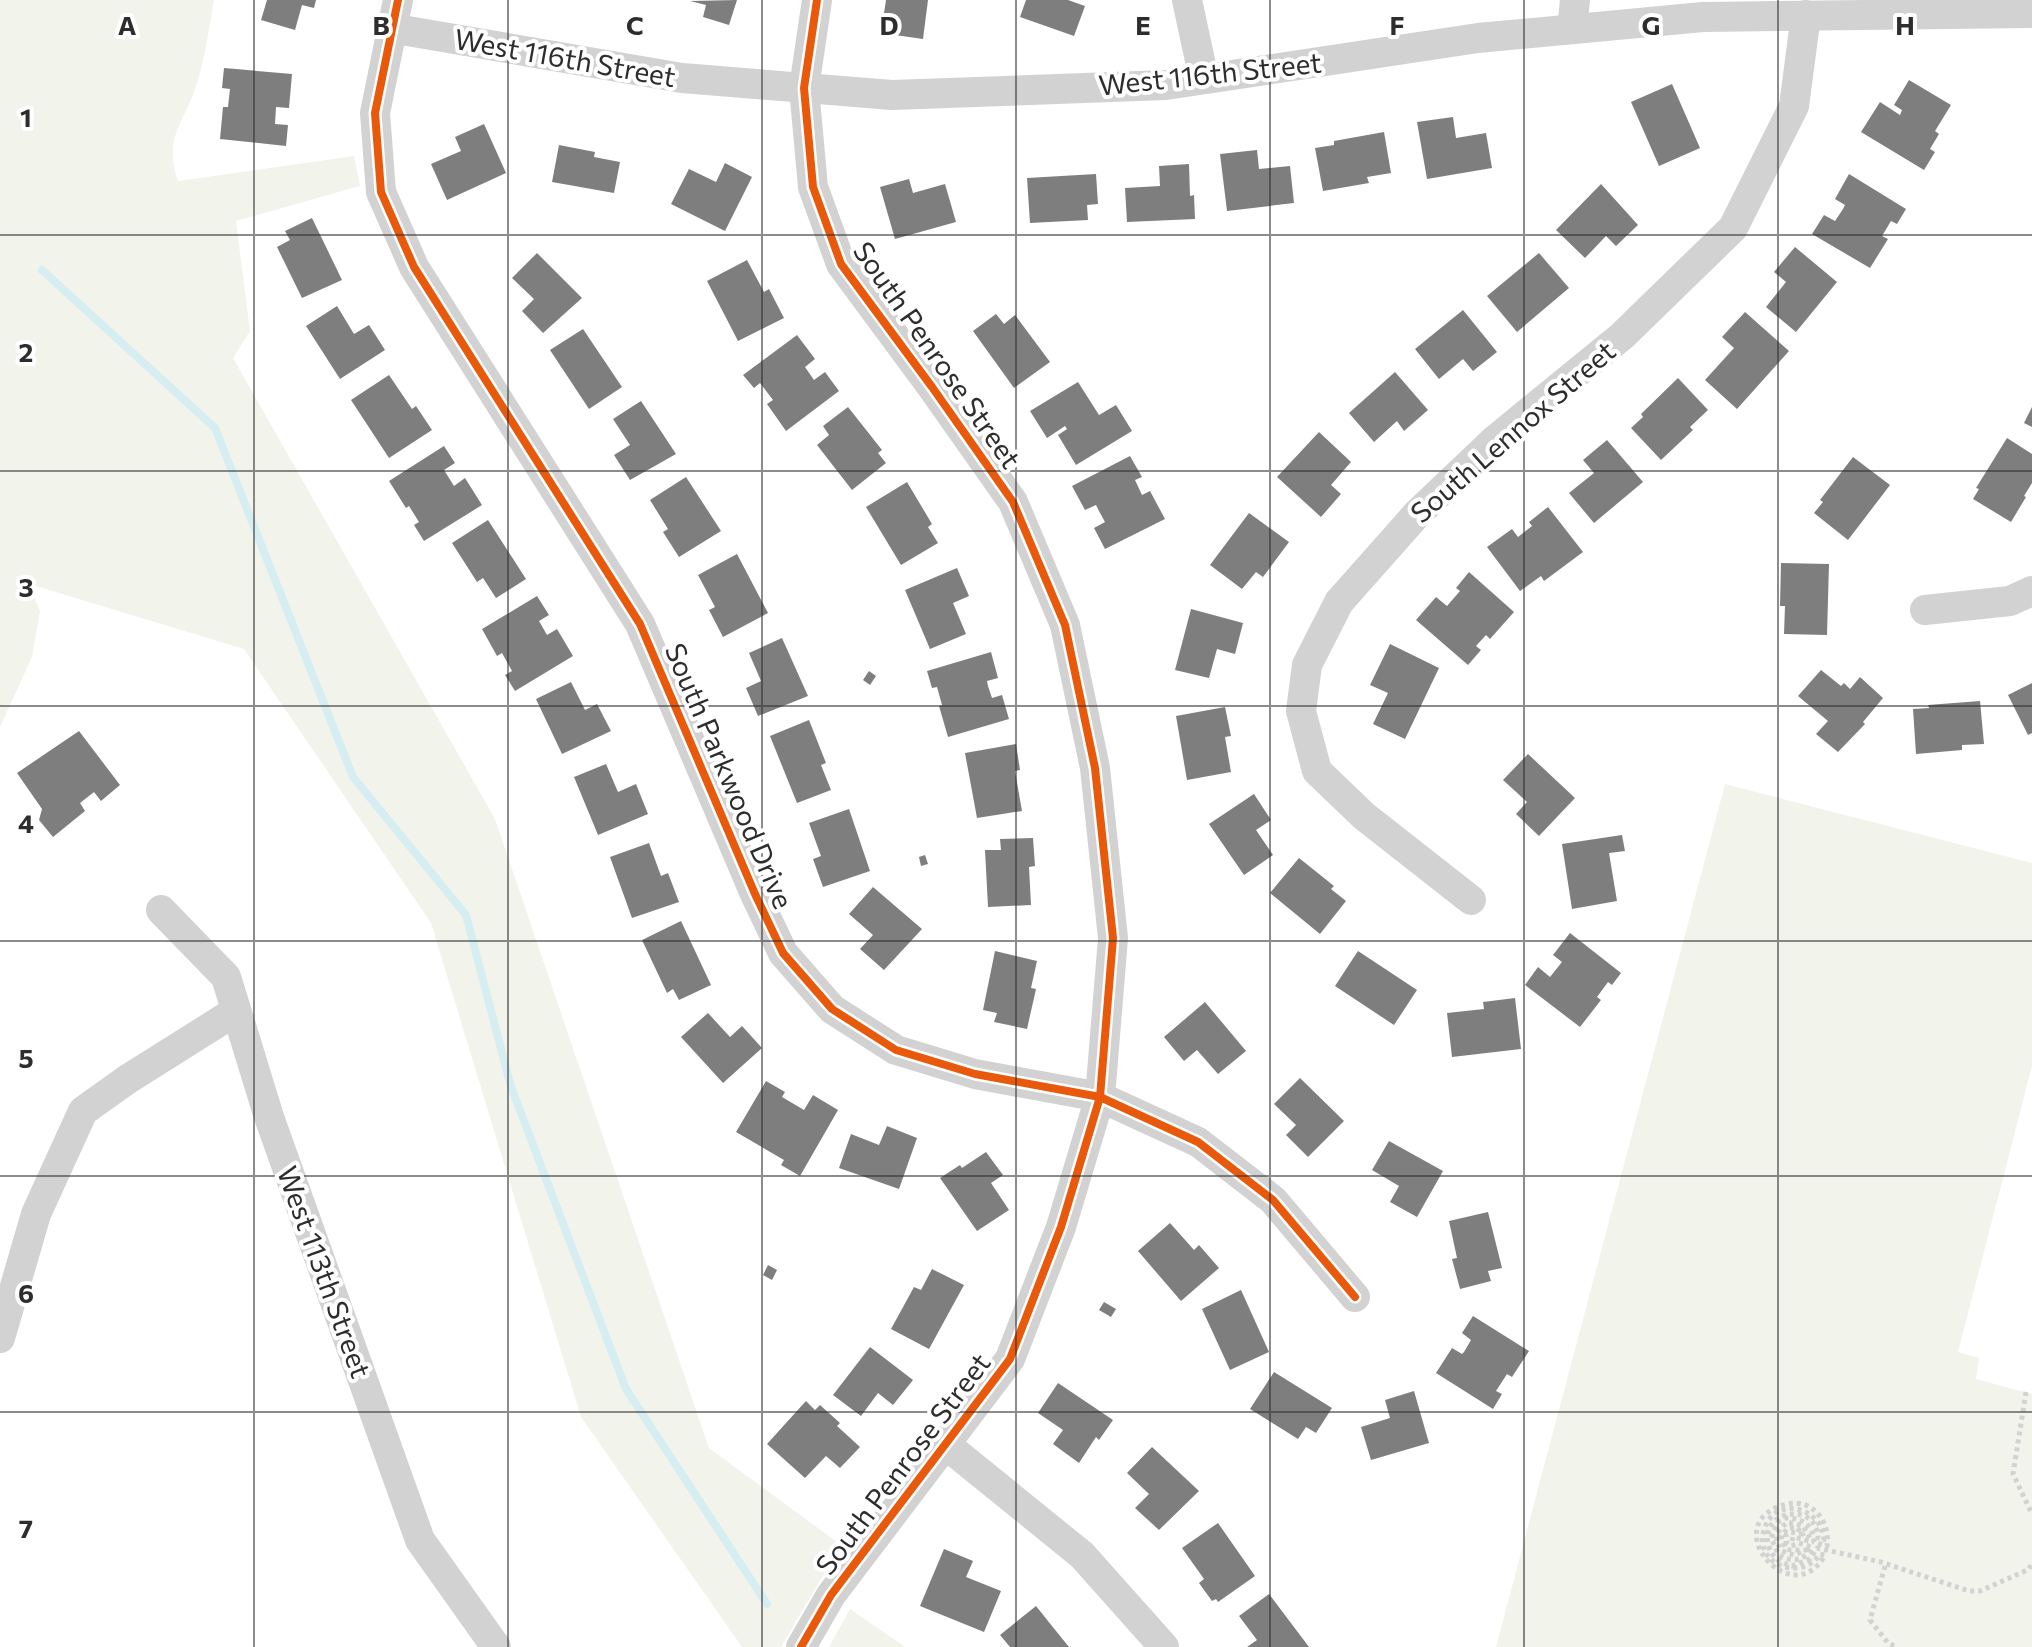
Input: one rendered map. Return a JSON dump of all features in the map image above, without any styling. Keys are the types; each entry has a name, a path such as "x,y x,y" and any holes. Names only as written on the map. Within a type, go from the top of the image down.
{"street":[{"name":"South Penrose Street","path":"801,1647 831,1595 1010,1359 1061,1227 1100,1097 1113,938 1095,768 1065,625 1013,502 841,264 813,187 804,88 817,0"},
{"path":"1187,0 1204,79"},
{"name":"West 116th Street","path":"394,14 682,78 892,95 1166,85 1478,38 1574,15 1703,17 2032,13"},
{"name":"South Parkwood Drive","path":"394,14 375,113 381,192 414,267 640,624 783,953 832,1009 896,1050 975,1074 1100,1097 1198,1142 1273,1200 1355,1297"},
{"name":"South Lennox Street","path":"1471,900 1364,816 1317,771 1301,711 1307,665 1339,602 1417,514 1496,439 1622,336 1733,228 1794,106 1806,15"},
{"path":"1925,610 2010,601 2032,591"},
{"name":"West 113th Street","path":"161,910 226,977 269,1117 420,1540 488,1644"},
{"path":"0,1338 36,1214 83,1111 236,1011"},
{"path":"945,1444 1082,1555 1164,1647"}],"path":[{"path":"2026,1392 2013,1474 2032,1514"},
{"path":"1792,1541 1793,1537 1809,1541 1810,1538 1803,1526 1788,1522 1776,1540 1782,1551 1794,1555 1806,1550 1785,1548 1781,1536 1788,1528 1796,1527 1803,1534 1791,1532 1786,1535 1786,1542 1791,1546 1799,1543 1812,1547 1809,1553 1795,1560 1779,1555 1771,1538 1778,1522 1786,1518 1803,1521 1810,1526 1814,1542 1827,1546 1829,1542 1826,1524 1821,1516 1813,1509 1794,1503 1773,1509 1759,1526 1758,1548 1772,1567 1783,1572 1806,1572 1821,1562 1825,1555 1820,1554 1809,1565 1799,1569 1789,1569 1771,1560 1762,1541 1764,1529 1769,1519 1779,1511 1791,1508 1813,1515 1820,1524 1824,1540 1818,1538 1814,1523 1806,1516 1786,1514 1777,1518 1767,1536 1771,1552 1776,1559 1792,1566 1810,1559 1817,1548 1881,1562 1885,1566 1969,1591 1980,1591 2029,1569 2032,1563"},
{"path":"1885,1566 1870,1620 1888,1643 1897,1647"}],"shaded area":[{"path":"0,0 214,0 199,76 174,142 174,166 178,181 354,156 360,186 236,221 250,331 233,358 495,819 709,1448 841,1545 781,1647 742,1647 581,1417 431,923 244,649 29,584 40,611 32,657 0,727"},
{"path":"1725,784 2032,863 2032,1066 1958,1352 1979,1358 1976,1379 2032,1394 2032,1647 1496,1647"},
{"path":"850,1609 905,1647 829,1647"}],"building":[{"path":"267,0 316,0 314,8 302,5 295,30 261,20"},
{"path":"737,0 729,25 703,17 706,5 690,1"},
{"path":"886,0 928,0 923,39 881,33"},
{"path":"1026,0 1068,0 1085,6 1074,36 1020,17"},
{"path":"224,68 292,74 289,108 276,107 275,124 288,125 286,146 220,139 223,107 228,107 230,89 222,88"},
{"path":"1909,80 1951,105 1935,131 1939,134 1930,149 1935,152 1924,170 1861,132 1880,102 1900,115 1902,110 1894,105"},
{"path":"1672,84 1700,148 1659,166 1631,102"},
{"path":"1453,117 1456,138 1486,133 1492,168 1427,179 1417,122"},
{"path":"484,124 506,173 447,200 431,164 461,151 455,137"},
{"path":"1384,132 1391,173 1367,177 1369,183 1323,191 1315,148 1334,145 1334,141"},
{"path":"559,145 595,152 594,157 620,162 614,193 552,182"},
{"path":"1257,150 1259,169 1290,166 1294,203 1227,211 1220,154"},
{"path":"725,163 752,177 725,231 671,204 689,169 716,182"},
{"path":"1189,164 1190,196 1194,195 1195,219 1127,222 1125,188 1160,186 1159,166"},
{"path":"1096,174 1098,204 1087,205 1088,220 1030,223 1027,178"},
{"path":"1849,174 1906,209 1897,224 1891,221 1882,236 1888,239 1870,268 1812,234 1824,215 1835,221 1843,209 1845,205 1835,199"},
{"path":"909,179 913,193 945,184 956,222 895,239 880,187"},
{"path":"1601,184 1638,225 1616,246 1606,236 1585,258 1556,230"},
{"path":"312,218 342,280 302,298 277,247 290,240 285,231"},
{"path":"1795,247 1837,282 1796,332 1766,307 1786,282 1774,272"},
{"path":"537,253 582,298 543,333 522,311 534,299 512,278"},
{"path":"1539,253 1569,288 1517,332 1487,296"},
{"path":"747,260 764,292 769,289 784,318 738,341 707,281"},
{"path":"337,306 354,334 369,325 385,350 340,379 306,326"},
{"path":"1463,310 1497,352 1473,371 1463,359 1439,379 1415,349"},
{"path":"1745,312 1789,351 1737,409 1705,380 1734,348 1722,337"},
{"path":"996,314 1004,324 1015,315 1050,362 1014,388 973,331"},
{"path":"583,329 622,387 589,409 550,350"},
{"path":"797,335 815,359 805,367 814,380 825,372 839,391 786,431 767,404 773,400 760,383 754,388 743,375"},
{"path":"1395,372 1428,410 1404,431 1397,421 1374,442 1349,413"},
{"path":"389,375 412,409 416,406 432,430 389,458 351,400"},
{"path":"1678,378 1708,410 1690,427 1693,430 1661,460 1631,428"},
{"path":"1078,382 1099,415 1116,405 1132,431 1076,465 1058,435 1067,429 1065,426 1047,438 1030,411"},
{"path":"641,401 676,454 630,480 614,455 630,445 613,419"},
{"path":"848,407 882,450 878,453 886,463 852,490 817,445 829,435 823,426"},
{"path":"2032,407 2032,427 2024,423"},
{"path":"1319,432 1351,462 1331,485 1341,494 1321,517 1277,477"},
{"path":"2007,438 2032,454 2032,483 2011,522 1973,499 1979,489 1976,488"},
{"path":"1607,440 1643,482 1594,523 1569,493 1594,473 1583,460"},
{"path":"444,446 455,463 444,470 454,486 465,478 482,505 424,541 414,525 419,522 389,481"},
{"path":"1130,456 1142,477 1135,480 1142,495 1150,491 1165,519 1105,549 1094,528 1105,522 1096,505 1085,510 1072,486"},
{"path":"1853,457 1890,485 1848,540 1814,513 1823,502 1820,500"},
{"path":"686,477 721,531 679,557 663,532 668,529 650,500"},
{"path":"907,482 932,524 928,527 938,543 901,565 866,507"},
{"path":"1548,507 1583,552 1544,581 1541,576 1520,591 1487,547 1512,529 1518,537 1532,526 1529,522"},
{"path":"1249,513 1289,542 1263,577 1256,572 1242,589 1210,565"},
{"path":"488,520 526,579 496,598 483,578 477,582 452,543"},
{"path":"737,554 768,613 723,637 709,610 715,607 698,575"},
{"path":"1781,563 1829,564 1827,635 1784,634 1785,606 1780,606"},
{"path":"957,568 969,596 953,603 966,634 930,649 905,590"},
{"path":"1469,572 1514,612 1490,639 1486,635 1476,646 1481,650 1468,665 1416,620 1436,597 1447,606 1460,591 1456,588"},
{"path":"537,596 549,615 539,621 547,635 557,629 573,656 515,691 505,675 512,671 502,653 497,656 482,629"},
{"path":"1191,609 1243,623 1235,654 1217,649 1209,678 1175,670"},
{"path":"782,638 808,696 758,716 746,688 761,681 749,653"},
{"path":"1390,644 1439,668 1405,739 1373,724 1388,693 1370,685"},
{"path":"991,652 998,678 987,681 988,686 992,698 1002,695 1009,719 948,737 937,687 932,688 927,671"},
{"path":"1821,670 1841,686 1844,683 1850,689 1860,677 1883,698 1863,722 1865,724 1838,752 1816,734 1828,721 1798,696"},
{"path":"869,671 876,676 870,685 863,680"},
{"path":"571,682 585,710 597,704 611,731 562,754 536,699"},
{"path":"2032,683 2032,733 2028,735 2008,695"},
{"path":"1980,701 1984,744 1962,745 1962,750 1916,754 1913,709"},
{"path":"1225,707 1231,736 1225,737 1231,772 1187,780 1176,716"},
{"path":"809,720 826,763 821,765 831,790 797,803 770,736"},
{"path":"79,731 120,785 101,801 94,792 80,803 85,811 53,837 39,820 42,809 17,773"},
{"path":"1016,744 1020,770 1015,771 1022,811 977,818 965,753"},
{"path":"1528,754 1575,798 1539,836 1516,814 1527,802 1503,780"},
{"path":"606,764 618,792 636,784 648,814 598,835 574,777"},
{"path":"1254,794 1271,820 1256,830 1273,855 1244,875 1209,824"},
{"path":"849,809 870,871 823,887 813,859 821,856 809,823"},
{"path":"1622,835 1625,851 1609,853 1617,901 1572,909 1562,844"},
{"path":"1033,838 1035,866 1029,867 1031,905 988,907 985,850 1001,850 1000,839"},
{"path":"649,843 661,876 668,873 679,902 632,918 610,857"},
{"path":"925,855 928,864 921,866 919,857"},
{"path":"1299,858 1334,886 1331,889 1346,901 1320,934 1270,893"},
{"path":"873,887 922,929 884,970 860,949 873,935 849,914"},
{"path":"681,921 711,985 679,1000 673,989 667,993 642,940"},
{"path":"1570,933 1621,973 1612,985 1608,982 1597,997 1601,1000 1580,1027 1525,985 1538,967 1550,977 1562,962 1553,955"},
{"path":"995,951 1037,961 1031,988 1036,989 1027,1029 994,1022 997,1013 983,1010"},
{"path":"1358,951 1417,990 1394,1025 1335,986"},
{"path":"1515,998 1521,1049 1452,1057 1447,1013 1484,1009 1483,1002"},
{"path":"1205,1002 1246,1051 1218,1074 1197,1050 1184,1061 1164,1037"},
{"path":"708,1013 730,1037 742,1026 762,1048 723,1083 681,1037"},
{"path":"1300,1078 1344,1121 1308,1157 1286,1135 1296,1125 1274,1104"},
{"path":"766,1081 785,1092 782,1097 804,1110 813,1095 838,1110 800,1176 781,1165 784,1160 736,1132"},
{"path":"887,1126 917,1138 899,1189 839,1168 851,1134 879,1145"},
{"path":"1389,1141 1443,1171 1417,1217 1390,1202 1399,1186 1372,1170"},
{"path":"986,1152 1003,1175 991,1183 1009,1210 977,1231 940,1178"},
{"path":"1488,1212 1502,1268 1488,1271 1491,1281 1460,1289 1452,1259 1457,1258 1449,1221"},
{"path":"1170,1223 1194,1250 1199,1245 1219,1268 1181,1301 1138,1251"},
{"path":"768,1265 777,1270 772,1280 763,1275"},
{"path":"932,1269 964,1285 929,1349 891,1329 914,1287 921,1290"},
{"path":"1241,1290 1269,1352 1230,1370 1202,1309"},
{"path":"1104,1302 1116,1309 1111,1317 1099,1310"},
{"path":"1473,1316 1529,1351 1512,1377 1507,1374 1496,1391 1502,1394 1493,1409 1436,1373 1452,1348 1462,1354 1464,1352 1471,1340 1462,1333"},
{"path":"870,1347 913,1380 893,1405 878,1393 861,1416 833,1395"},
{"path":"1274,1372 1332,1408 1316,1433 1306,1427 1298,1439 1250,1409"},
{"path":"1058,1383 1113,1420 1099,1440 1096,1437 1079,1463 1053,1444 1063,1430 1038,1413"},
{"path":"1414,1391 1429,1443 1371,1460 1361,1427 1390,1418 1385,1400"},
{"path":"806,1401 815,1410 820,1405 860,1447 840,1468 826,1456 805,1478 767,1444"},
{"path":"1152,1447 1199,1491 1159,1530 1135,1508 1149,1494 1127,1473"},
{"path":"1218,1523 1255,1576 1218,1602 1216,1599 1212,1601 1199,1583 1204,1579 1182,1548"},
{"path":"944,1549 973,1561 966,1577 1001,1591 984,1632 920,1606"},
{"path":"1269,1594 1309,1647 1247,1647 1257,1640 1239,1616"},
{"path":"1036,1606 1069,1647 1010,1647 1000,1635"}],"waterway":[{"path":"42,270 215,428 353,777 466,915 511,1087 626,1389 767,1604"}],"cycle path":[{"path":"398,0 375,113 381,192 414,267 640,624 783,953 832,1009 896,1050 975,1074 1100,1097 1198,1142 1273,1200 1355,1297"},
{"path":"801,1647 831,1595 1010,1359 1061,1227 1100,1097 1113,938 1095,768 1065,625 1013,502 841,264 813,187 804,88 817,0"}]}
